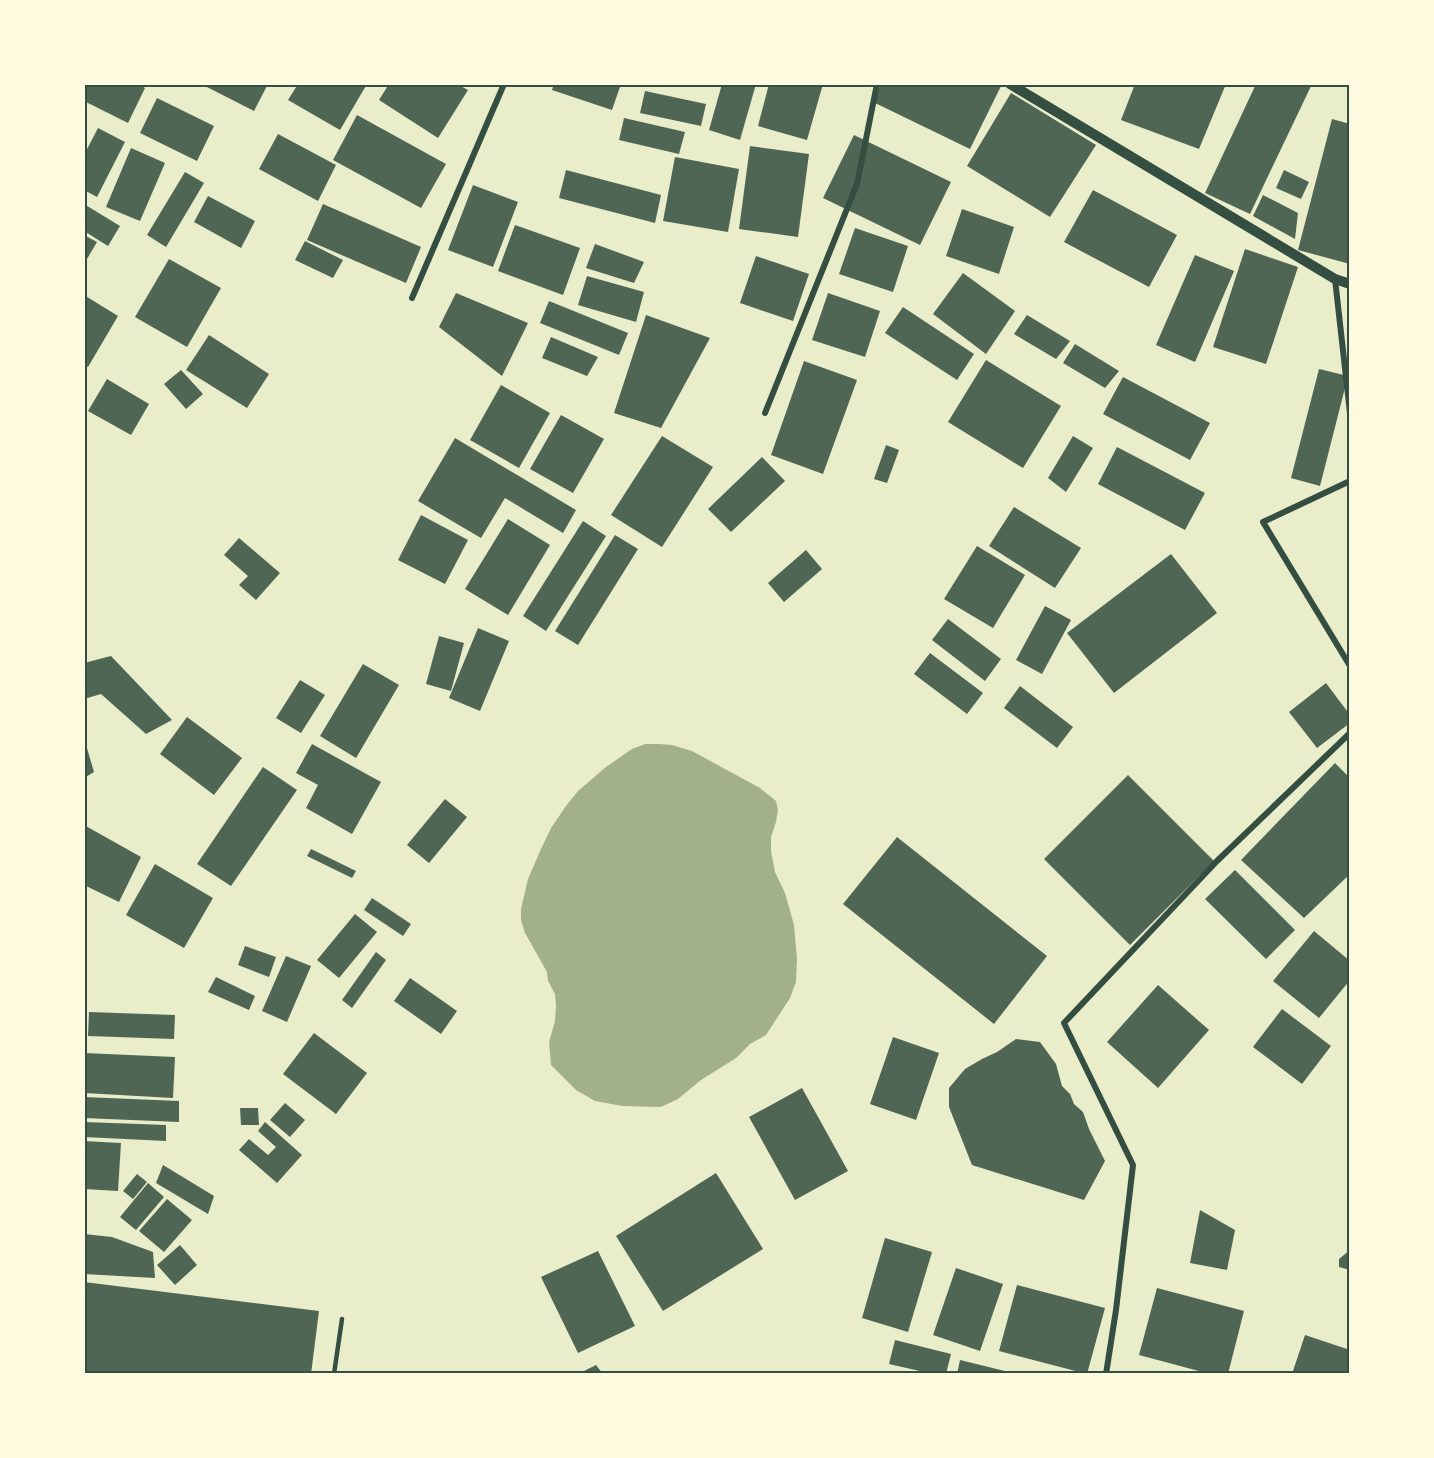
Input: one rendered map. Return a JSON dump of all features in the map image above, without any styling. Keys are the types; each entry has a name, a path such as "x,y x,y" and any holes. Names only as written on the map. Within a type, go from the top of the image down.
{"street":[{"path":"412,298 504,84"},
{"path":"765,413 857,184 877,84"},
{"path":"1010,84 1335,279 1350,284"},
{"path":"1335,279 1350,412"},
{"path":"1350,481 1263,522 1350,666"},
{"path":"1106,1374 1116,1310 1132,1165 1064,1023 1217,861 1350,733"}],"lane":[{"path":"333,1374 342,1319"}],"shaded area":[{"path":"645,744 672,745 692,751 760,788 776,801 778,810 771,837 771,851 775,872 785,893 794,925 797,959 796,982 790,998 766,1035 750,1044 736,1058 701,1080 678,1099 661,1107 622,1106 595,1101 576,1090 551,1065 549,1042 555,1021 555,994 548,981 547,972 525,933 521,920 521,909 528,879 551,828 566,806 578,791 606,767 632,749"}],"building":[{"path":"84,84 138,84 145,88 128,123 84,101"},
{"path":"201,84 268,84 254,111"},
{"path":"298,84 367,84 340,130 288,100"},
{"path":"389,84 457,84 468,90 438,138 379,100"},
{"path":"554,84 621,84 612,110 552,90"},
{"path":"722,84 756,84 740,140 709,130"},
{"path":"769,84 823,84 807,140 758,126"},
{"path":"881,84 996,84 1001,86 970,149 873,102"},
{"path":"1135,84 1226,84 1199,149 1121,120"},
{"path":"1256,84 1312,84 1250,214 1205,193"},
{"path":"645,91 706,104 701,126 640,113"},
{"path":"1011,93 1096,145 1050,217 967,166"},
{"path":"157,98 214,126 197,161 140,133"},
{"path":"357,115 446,164 421,208 333,160"},
{"path":"624,118 685,132 679,154 619,140"},
{"path":"1332,119 1350,124 1350,264 1298,250"},
{"path":"98,128 125,142 97,197 84,190 84,155"},
{"path":"278,134 336,165 318,201 259,169"},
{"path":"854,135 951,182 920,245 823,198"},
{"path":"750,146 809,154 798,237 739,229"},
{"path":"131,148 165,163 140,221 106,207"},
{"path":"675,157 739,169 728,232 663,221"},
{"path":"566,170 661,195 655,223 559,198"},
{"path":"1284,170 1309,182 1301,199 1276,188"},
{"path":"185,172 204,183 166,247 147,235"},
{"path":"473,185 518,202 493,267 448,250"},
{"path":"1093,190 1177,235 1149,287 1064,242"},
{"path":"1263,195 1298,213 1295,239 1253,216"},
{"path":"208,196 255,221 241,248 194,222"},
{"path":"84,204 120,226 108,246 84,231"},
{"path":"323,204 421,247 406,283 307,240"},
{"path":"962,209 1014,227 999,274 946,256"},
{"path":"515,225 580,248 563,295 498,271"},
{"path":"855,228 908,246 893,292 839,274"},
{"path":"84,235 97,242 84,264"},
{"path":"305,241 343,260 333,278 295,260"},
{"path":"595,244 644,262 634,283 586,268"},
{"path":"1245,249 1298,267 1266,364 1213,347"},
{"path":"1195,255 1234,271 1195,362 1156,345"},
{"path":"756,256 809,274 793,321 740,303"},
{"path":"169,259 221,288 187,347 135,317"},
{"path":"963,273 1015,311 986,354 933,314"},
{"path":"587,276 644,292 636,322 578,305"},
{"path":"456,293 528,323 502,376 439,327"},
{"path":"828,293 880,311 865,357 812,340"},
{"path":"84,295 118,316 88,367 84,364"},
{"path":"549,301 628,333 619,355 540,323"},
{"path":"903,307 974,354 957,380 885,333"},
{"path":"646,315 710,338 661,428 614,413"},
{"path":"1027,315 1070,341 1056,359 1014,334"},
{"path":"209,335 269,374 247,408 186,370"},
{"path":"551,337 598,357 587,376 542,358"},
{"path":"1075,344 1119,371 1105,388 1063,363"},
{"path":"986,360 1061,406 1023,468 948,422"},
{"path":"804,361 857,380 823,474 771,455"},
{"path":"1319,369 1348,376 1320,486 1291,478"},
{"path":"181,370 203,394 186,409 164,384"},
{"path":"1123,377 1210,423 1190,460 1103,414"},
{"path":"107,379 149,404 131,435 88,411"},
{"path":"501,385 550,413 519,468 470,440"},
{"path":"561,415 604,439 573,493 530,469"},
{"path":"662,436 713,467 662,547 611,515"},
{"path":"1073,436 1093,448 1066,492 1048,478"},
{"path":"455,438 576,510 563,533 505,498 481,538 418,501"},
{"path":"886,445 899,450 887,483 874,479"},
{"path":"1117,447 1205,493 1185,530 1098,484"},
{"path":"762,457 785,481 731,532 708,509"},
{"path":"1014,507 1081,548 1055,588 989,546"},
{"path":"421,515 468,540 445,584 398,560"},
{"path":"508,519 550,545 508,615 465,589"},
{"path":"583,521 606,536 546,631 523,616"},
{"path":"615,535 638,549 578,645 555,631"},
{"path":"239,538 280,573 256,600 239,585 248,576 224,555"},
{"path":"977,546 1025,575 993,628 944,599"},
{"path":"806,550 822,569 784,602 768,583"},
{"path":"1171,554 1217,613 1114,693 1067,633"},
{"path":"1045,606 1071,620 1042,674 1016,660"},
{"path":"948,619 1001,659 985,681 932,640"},
{"path":"478,628 509,641 480,711 449,698"},
{"path":"439,636 464,643 451,691 426,684"},
{"path":"930,653 983,693 967,714 914,674"},
{"path":"111,656 172,720 146,734 101,694 84,699 84,663"},
{"path":"363,664 399,685 356,758 320,736"},
{"path":"300,680 325,695 301,733 276,718"},
{"path":"1326,683 1350,715 1350,723 1317,748 1289,712"},
{"path":"1020,686 1073,727 1057,748 1004,708"},
{"path":"187,717 242,758 214,795 160,754"},
{"path":"84,738 94,772 84,778"},
{"path":"312,744 381,782 352,834 306,808 318,785 296,773"},
{"path":"1335,763 1350,778 1350,874 1304,918 1241,860"},
{"path":"263,767 297,790 231,886 197,864"},
{"path":"1128,775 1214,861 1130,945 1044,859"},
{"path":"445,799 467,817 429,863 407,845"},
{"path":"84,825 141,857 119,902 84,885"},
{"path":"897,837 1047,956 994,1024 843,904"},
{"path":"311,849 356,871 352,878 307,856"},
{"path":"155,864 213,898 184,948 126,915"},
{"path":"1235,870 1295,930 1266,959 1205,899"},
{"path":"372,898 411,924 403,936 364,910"},
{"path":"355,914 377,932 339,978 317,960"},
{"path":"1314,931 1350,961 1350,980 1319,1018 1273,981"},
{"path":"245,946 276,957 269,977 238,965"},
{"path":"376,952 386,960 352,1008 342,1000"},
{"path":"286,956 311,966 287,1022 262,1011"},
{"path":"216,977 255,996 249,1010 208,992"},
{"path":"410,978 457,1011 441,1034 394,1001"},
{"path":"1158,985 1209,1030 1158,1088 1107,1042"},
{"path":"1282,1009 1331,1046 1302,1084 1253,1047"},
{"path":"89,1012 175,1015 174,1039 88,1036"},
{"path":"314,1033 367,1073 336,1114 283,1074"},
{"path":"893,1037 939,1053 916,1120 870,1104"},
{"path":"1016,1039 1040,1042 1056,1064 1062,1086 1070,1094 1074,1104 1083,1112 1105,1161 1084,1200 972,1165 949,1107 949,1088 965,1069"},
{"path":"84,1053 175,1057 173,1098 84,1093"},
{"path":"802,1088 848,1171 795,1200 749,1117"},
{"path":"84,1097 179,1101 179,1122 84,1118"},
{"path":"285,1103 305,1120 290,1137 270,1120"},
{"path":"240,1108 258,1108 259,1125 241,1125"},
{"path":"84,1122 166,1125 166,1141 84,1137"},
{"path":"265,1122 302,1155 277,1183 239,1150 249,1139 268,1155 276,1147 258,1131"},
{"path":"84,1141 121,1143 118,1191 84,1189"},
{"path":"163,1165 214,1196 208,1214 156,1183"},
{"path":"716,1173 763,1249 663,1311 616,1236"},
{"path":"137,1174 147,1182 133,1199 123,1191"},
{"path":"148,1183 164,1197 136,1230 120,1217"},
{"path":"167,1199 192,1220 164,1252 139,1231"},
{"path":"1200,1210 1235,1230 1227,1270 1190,1263"},
{"path":"84,1234 112,1237 153,1252 155,1278 84,1274"},
{"path":"885,1238 932,1252 908,1332 862,1318"},
{"path":"180,1245 197,1265 175,1285 157,1265"},
{"path":"1350,1250 1350,1270 1339,1267 1339,1259"},
{"path":"598,1251 635,1326 578,1353 541,1277"},
{"path":"956,1268 1003,1284 980,1351 933,1335"},
{"path":"84,1282 319,1311 311,1374 84,1374"},
{"path":"1017,1285 1105,1308 1087,1374 999,1351"},
{"path":"1157,1288 1244,1311 1228,1374 1210,1374 1139,1355"},
{"path":"1305,1335 1350,1350 1350,1374 1292,1374"},
{"path":"895,1340 951,1354 946,1374 933,1374 889,1364"},
{"path":"960,1360 1013,1373 1013,1374 957,1374"},
{"path":"596,1365 603,1374 578,1374"}]}
